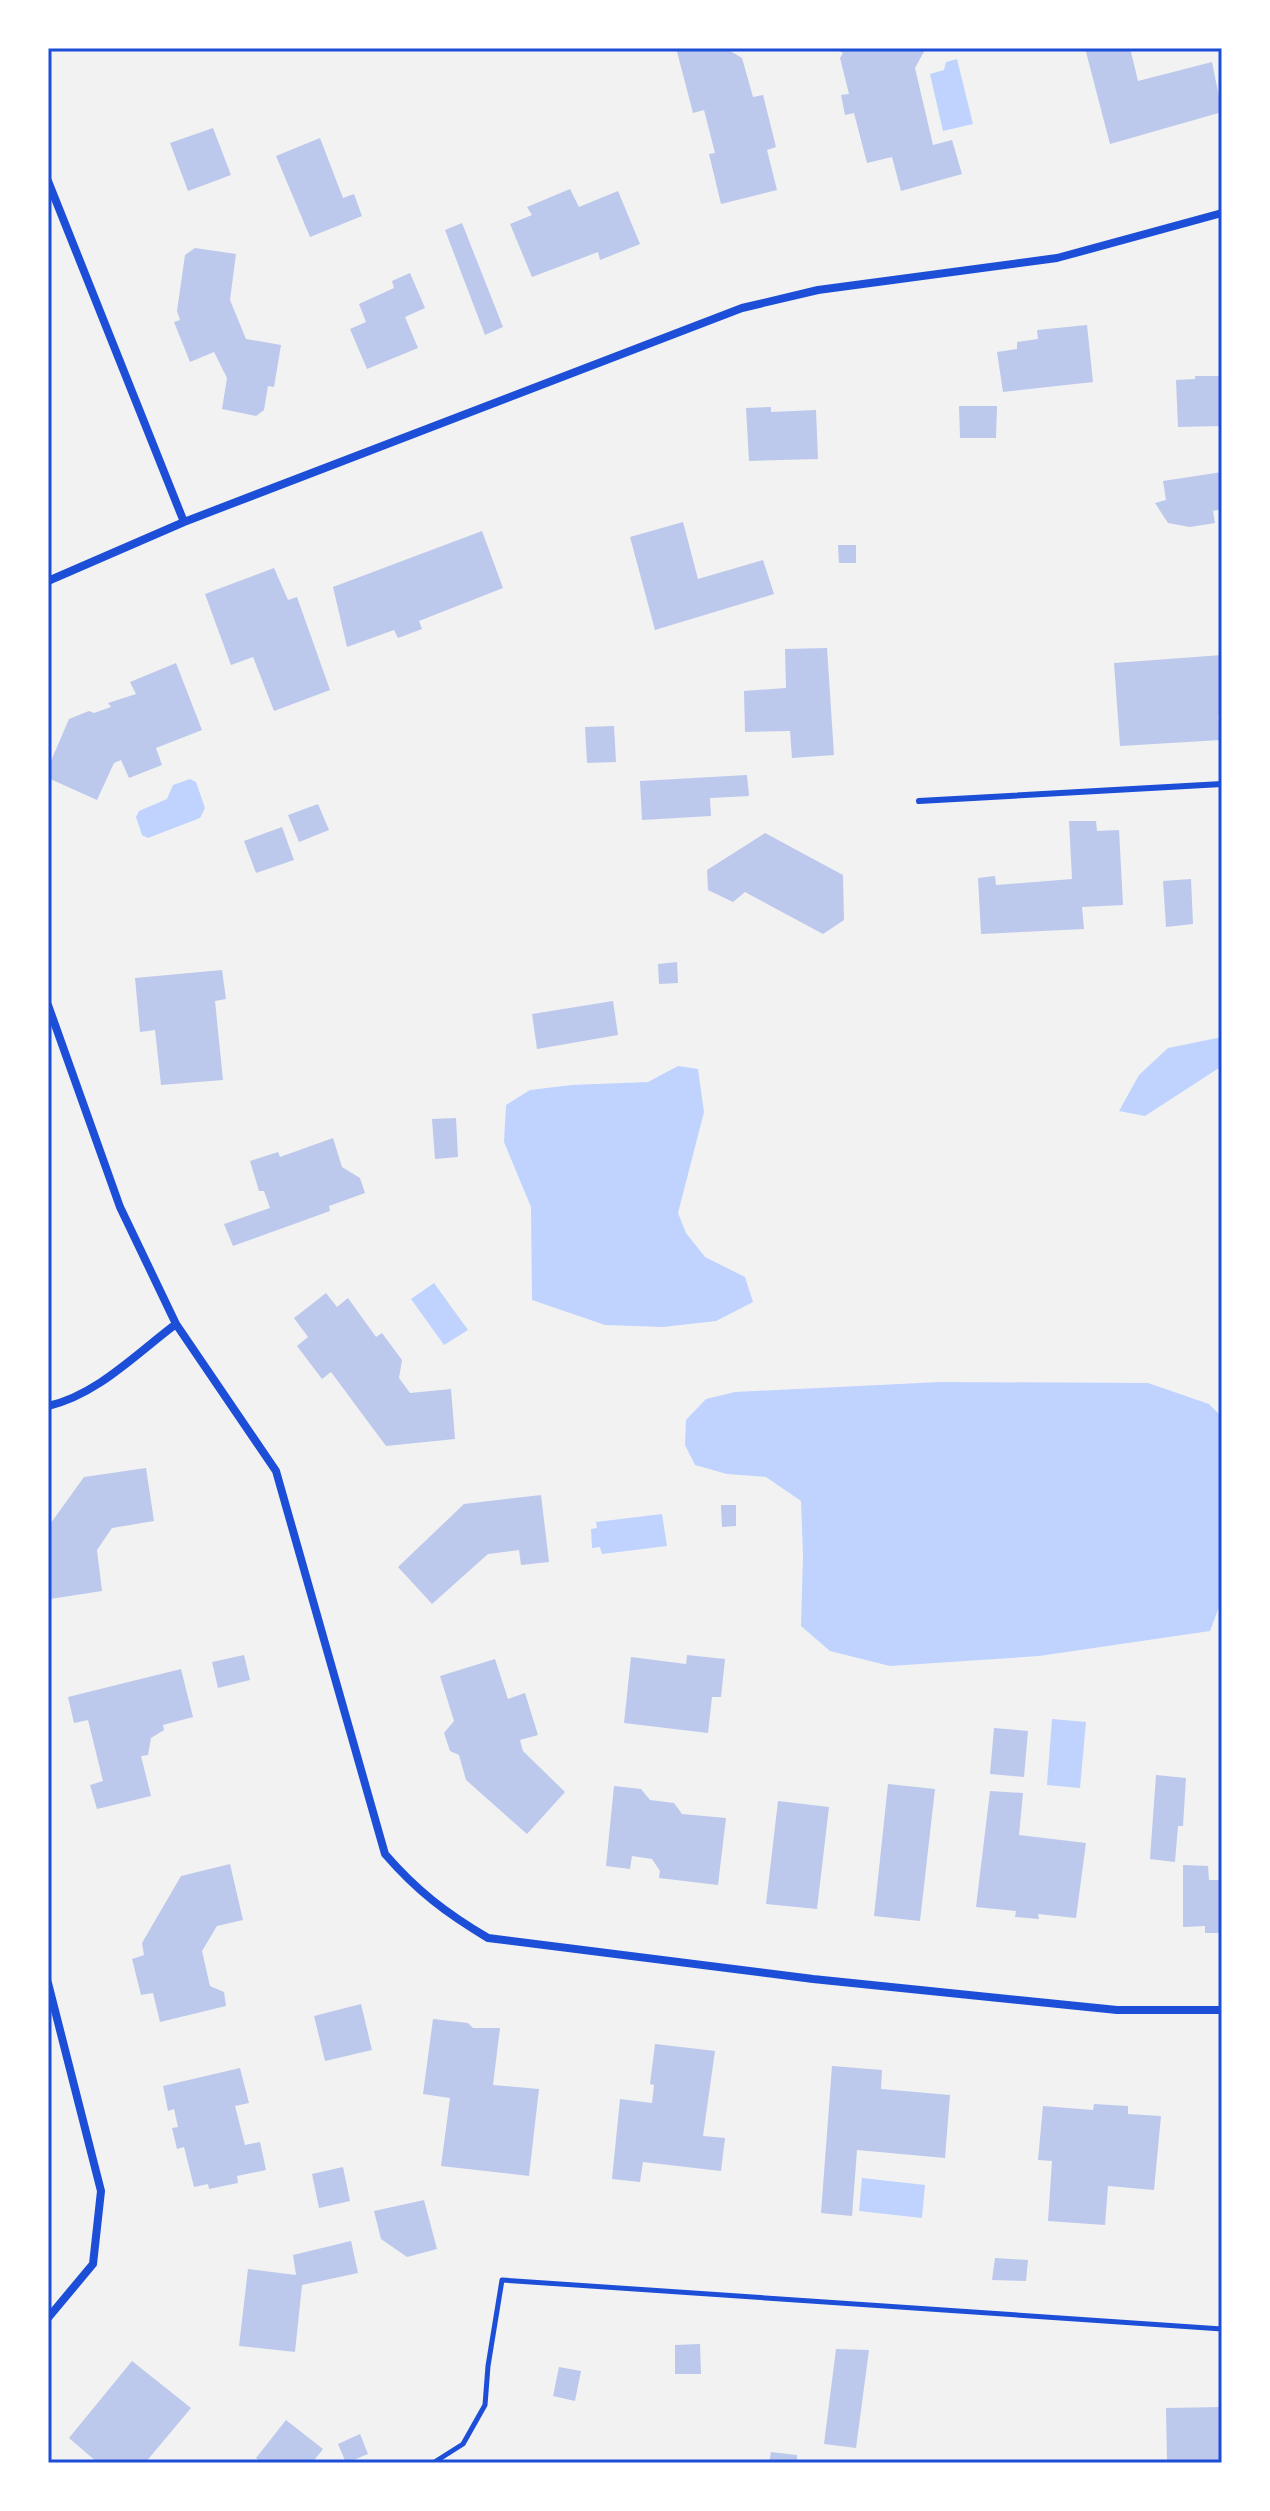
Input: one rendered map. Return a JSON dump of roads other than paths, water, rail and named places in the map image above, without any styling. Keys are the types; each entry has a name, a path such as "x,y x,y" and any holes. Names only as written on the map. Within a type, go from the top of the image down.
{"street":[{"path":"48,181 184,522"},
{"path":"48,581 184,522 742,308 818,290 1057,258 1222,213"},
{"path":"48,1005 120,1207 176,1324 276,1471 385,1854 411,1884 448,1914 488,1938 813,1979 1117,2010 1222,2010"},
{"path":"48,1406 66,1402 93,1387 176,1324"},
{"path":"48,1983 101,2191 93,2264 48,2318"}],"lane":[{"path":"919,801 1222,784"}],"water":[{"path":"957,59 973,124 943,131 930,74 944,70 946,62"},
{"path":"190,779 196,782 205,808 200,818 148,838 142,835 136,817 139,811 167,799 173,785"},
{"path":"1222,1037 1222,1066 1145,1116 1119,1111 1139,1075 1168,1048"},
{"path":"678,1066 698,1069 704,1112 678,1213 686,1233 705,1257 745,1277 753,1302 716,1321 663,1327 605,1325 532,1300 531,1207 504,1142 506,1105 530,1090 648,1082"},
{"path":"434,1283 468,1330 444,1345 411,1299"},
{"path":"940,1382 1148,1383 1209,1404 1222,1417 1222,1599 1210,1631 1039,1656 890,1666 830,1651 801,1626 801,1501 766,1477 727,1474 695,1465 685,1445 686,1420 706,1399 735,1392"},
{"path":"662,1514 667,1546 602,1554 600,1547 592,1548 591,1529 597,1528 596,1522"},
{"path":"1052,1719 1086,1722 1080,1788 1047,1785"},
{"path":"862,2178 925,2185 922,2218 859,2211"}]}
